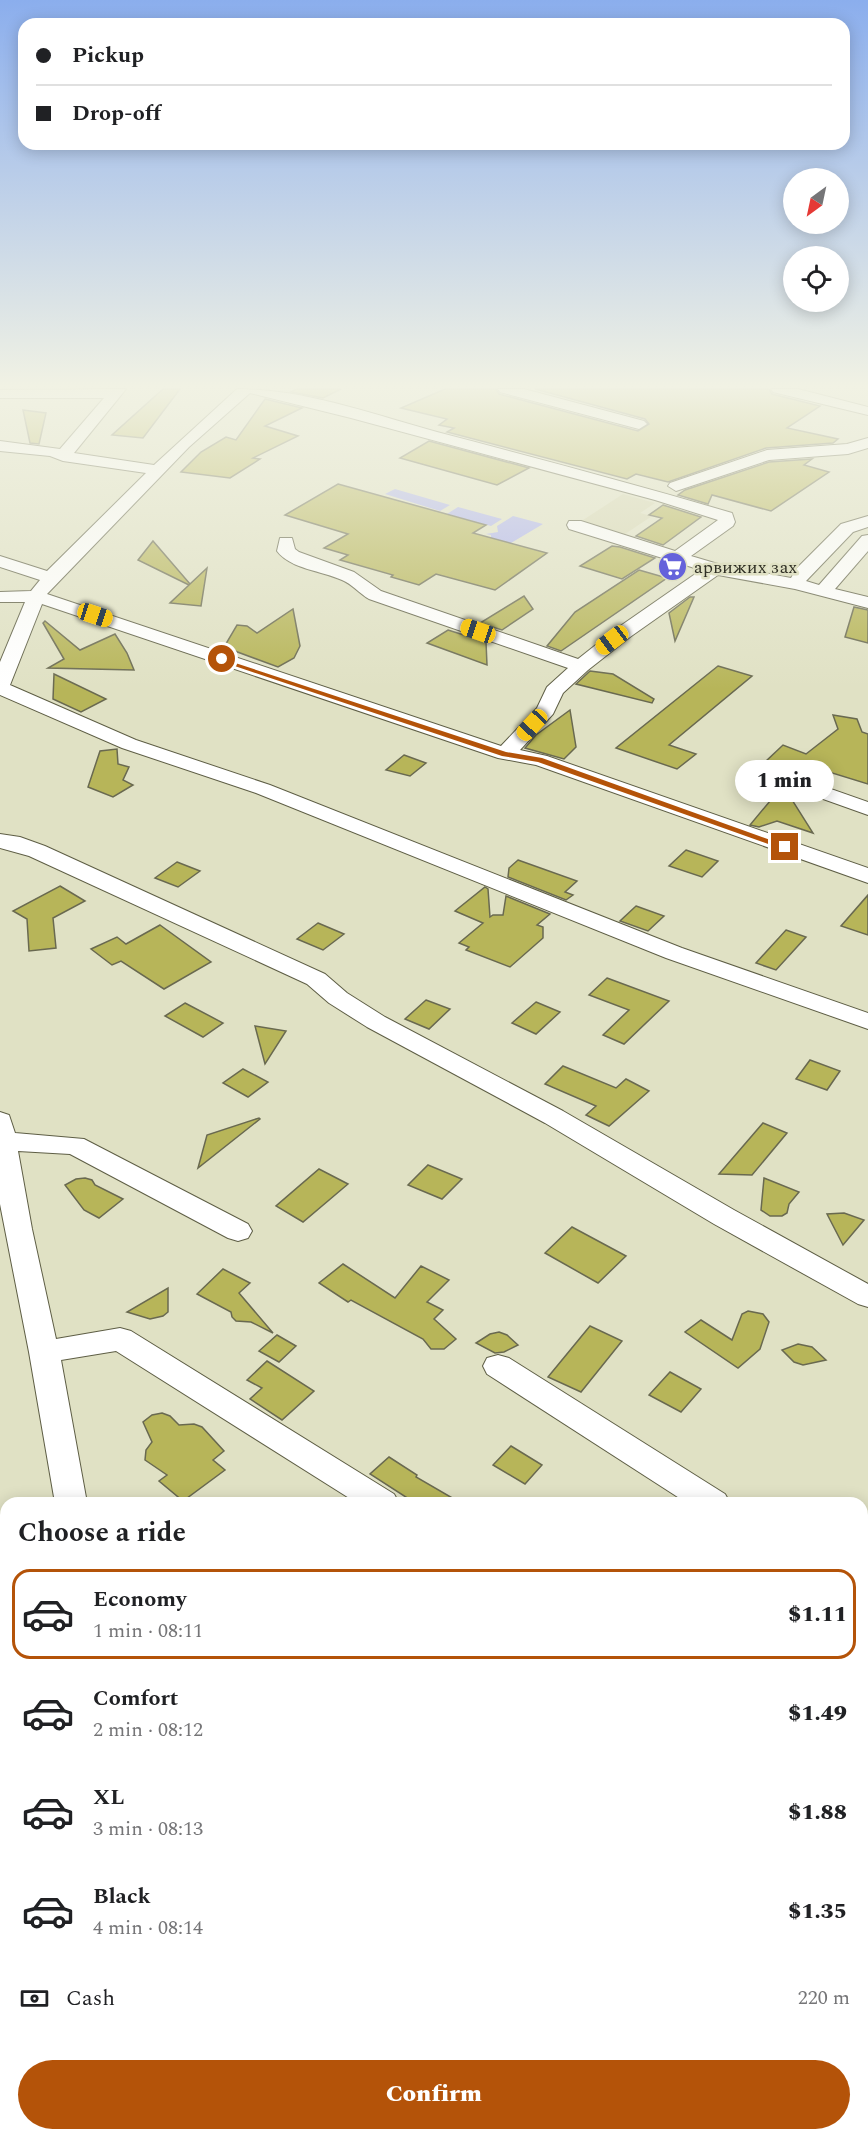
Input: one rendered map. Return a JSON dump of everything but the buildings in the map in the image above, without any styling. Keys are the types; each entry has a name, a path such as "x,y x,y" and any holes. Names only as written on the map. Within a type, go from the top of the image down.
{"street":[{"path":"140,489 51,577 36,596 0,686 137,747 263,789 674,953 868,1021"},
{"path":"632,489 726,517 727,522 678,557"},
{"path":"796,584 802,573 847,528 868,521"},
{"path":"575,525 716,569 824,590 868,603"},
{"path":"824,590 868,540"},
{"path":"286,542 286,551 295,557 360,582 375,595 581,666"},
{"path":"0,561 22,570 51,577"},
{"path":"505,754 546,710 554,690 581,666 623,633 716,569"},
{"path":"0,597 36,596 505,754 540,760 868,876"},
{"path":"760,770 868,809"},
{"path":"0,841 12,842 37,851 316,979 338,998 376,1022 554,1118 724,1217 868,1297"},
{"path":"70,1497 44,1352 18,1229 2,1131 75,1145 238,1231"},
{"path":"44,1352 120,1339 372,1497"},
{"path":"498,1366 704,1497"}],"shaded area":[{"path":"395,489 450,505 440,511 385,494"},
{"path":"623,494 655,503 640,513 652,516 625,534 580,522"},
{"path":"458,507 502,519 491,526 447,514"},
{"path":"513,516 543,524 501,549 488,538 491,538 491,535 486,534 498,532 497,526"}],"place":[{"name":"арвижих зах","path":"673,567"}],"route":[{"path":"222,659 505,754 540,760 785,847"}]}
